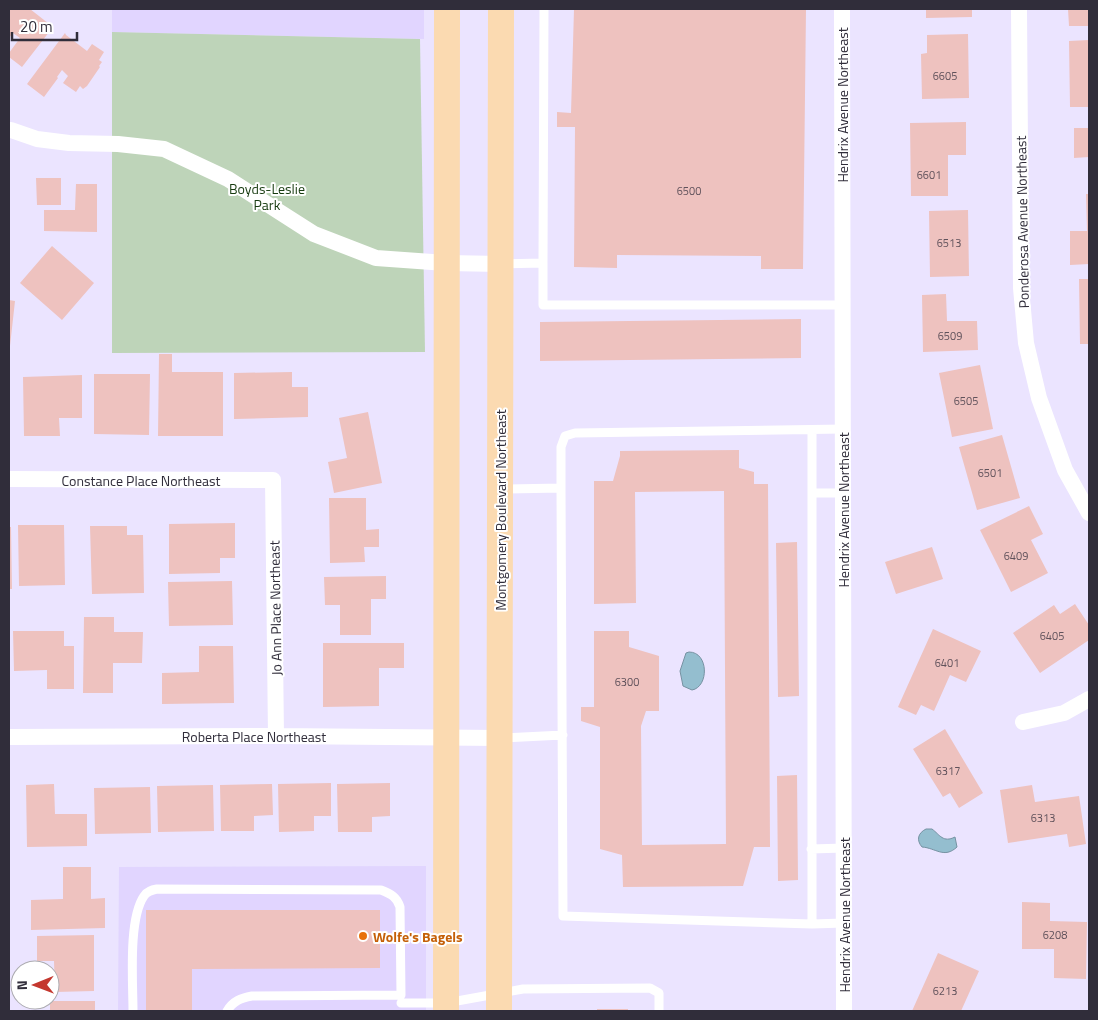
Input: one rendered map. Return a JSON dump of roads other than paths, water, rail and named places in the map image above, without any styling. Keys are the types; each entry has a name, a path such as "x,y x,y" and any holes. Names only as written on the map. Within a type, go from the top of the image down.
{"main road":[{"path":"446,1007 447,9"},
{"name":"Montgomery Boulevard Northeast","path":"499,1002 501,9"}],"street":[{"name":"Hendrix Avenue Northeast","path":"842,9 844,1011"},
{"name":"Ponderosa Avenue Northeast","path":"1019,9 1021,288 1026,343 1039,398 1065,470 1089,513"},
{"path":"10,132 37,139 69,143 118,144 164,149 228,179 314,234 376,258 446,263 501,264"},
{"name":"Constance Place Northeast","path":"9,479 273,480"},
{"name":"Jo Ann Place Northeast","path":"273,480 276,736"},
{"path":"1023,722 1064,713 1089,699"},
{"name":"Roberta Place Northeast","path":"9,737 276,736 499,738"}],"lane":[{"path":"544,9 544,305 843,305"},
{"path":"501,264 543,263"},
{"path":"812,430 812,924"},
{"path":"843,430 575,433 565,436 561,447 561,488 564,916 812,924 844,923"},
{"path":"500,489 561,488"},
{"path":"812,493 843,493"},
{"path":"499,738 563,735"},
{"path":"811,849 844,848"},
{"path":"133,1011 134,924 144,895 149,891 157,889 381,890 386,892 395,898 400,907 401,1003"},
{"path":"227,1011 232,1004 241,998 252,996 446,1007 499,1002 523,989 650,988 659,993 659,1011"}],"water":[{"path":"686,653 696,654 700,658 704,670 702,683 698,688 692,690 683,686 680,671"},
{"path":"926,829 932,829 945,839 955,837 957,847 944,853 922,847 919,837"}],"place":[{"name":"Wolfe's Bagels","path":"363,936"}],"park label":[{"name":"Boyds-Leslie Park","path":"267,196"}]}
